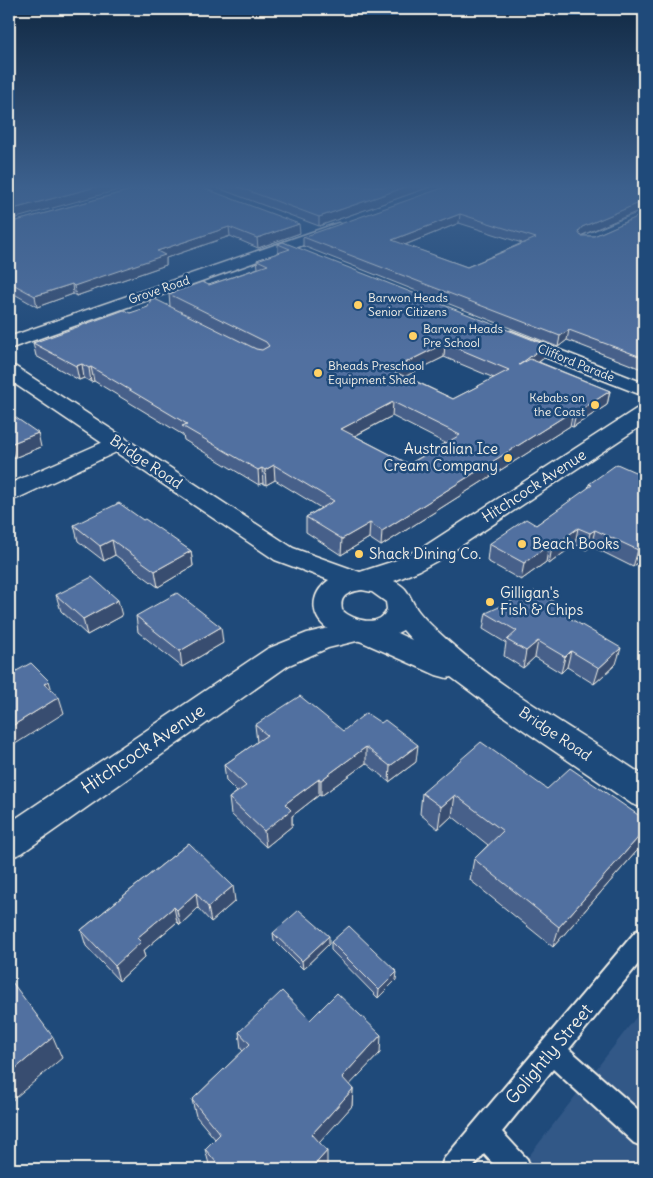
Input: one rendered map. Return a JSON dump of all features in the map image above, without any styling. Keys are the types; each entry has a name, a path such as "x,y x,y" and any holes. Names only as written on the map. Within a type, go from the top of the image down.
{"street":[{"name":"Grove Road","path":"9,343 299,242"},
{"path":"286,247 313,258"},
{"name":"Clifford Parade","path":"497,331 644,390"},
{"name":"Bridge Road","path":"9,370 284,554 360,581"},
{"name":"Hitchcock Avenue","path":"360,581 424,558 644,414"},
{"path":"9,493 117,443"},
{"name":"Bridge Road","path":"284,554 327,605"},
{"name":"Hitchcock Avenue","path":"401,606 409,580 424,558"},
{"path":"360,581 387,586 396,593 401,606 398,619 390,625 378,630 362,631 338,623 331,617 327,605 337,588 360,581"},
{"name":"Hitchcock Avenue","path":"278,657 327,605"},
{"name":"Bridge Road","path":"401,606 418,630 469,676 643,791"},
{"name":"Bridge Road","path":"362,631 469,676"},
{"name":"Hitchcock Avenue","path":"9,842 278,657 325,637 362,631"}],"lane":[{"path":"140,297 157,306"},
{"name":"Golightly Street","path":"454,1169 644,939"},
{"path":"552,1051 644,1133"},
{"path":"484,1133 517,1169"}],"shaded area":[{"path":"644,1007 644,1169 519,1169"}],"building":[{"path":"9,242 184,242 157,251 165,255 74,286 72,284 35,296 9,282"},
{"path":"283,242 546,345 519,365 530,359 610,391 576,413 573,411 382,531 370,523 342,539 306,517 334,501 274,465 265,470 262,468 258,470 182,426 187,424 91,367 89,368 82,364 76,366 33,343 124,310 130,313 148,307 151,299 155,299 256,349 262,350 269,346 266,342 169,294 202,282 209,285 268,265 257,260 290,249 278,244","holes":["445,343 509,370 453,399 391,370","393,402 460,435 409,464 341,429"]},
{"path":"316,242 397,242 467,267 527,242 644,242 644,358 569,330 560,336"},
{"path":"9,413 38,433 9,444"},
{"path":"617,464 644,476 644,544 638,550 595,530 590,533 578,528 552,547 549,545 524,563 489,544 526,519 536,525 592,485 589,484"},
{"path":"119,503 191,551 155,571 112,540 100,546 74,525"},
{"path":"92,577 118,600 83,619 56,595"},
{"path":"534,591 571,611 566,616 621,648 599,668 571,651 565,657 538,641 526,651 507,640 517,631 486,613"},
{"path":"177,593 221,627 180,651 136,616"},
{"path":"31,663 49,681 44,684 59,697 9,728 9,675"},
{"path":"300,696 343,731 366,713 381,723 385,720 418,745 390,766 366,747 285,804 291,810 264,831 229,798 246,786 224,765 267,735 255,725"},
{"path":"481,742 547,789 570,768 644,819 644,831 559,927 474,859 503,831 455,795 441,807 422,793"},
{"path":"189,843 233,886 208,907 196,893 177,910 174,907 137,938 141,942 115,966 81,930"},
{"path":"299,910 329,936 302,961 273,933"},
{"path":"349,926 397,972 379,990 331,942"},
{"path":"9,978 53,1037 9,1074"},
{"path":"282,991 310,1020 337,993 381,1035 342,1077 353,1089 312,1134 327,1151 311,1169 222,1169 205,1149 220,1134 192,1100 250,1044 239,1032"}],"place":[{"name":"Barwon Heads Senior Citizens","path":"358,305"},
{"name":"Barwon Heads Pre School","path":"413,336"},
{"name":"Bheads Preschool Equipment Shed","path":"318,373"},
{"name":"Kebabs on the Coast","path":"595,405"},
{"name":"Australian Ice Cream Company","path":"508,458"},
{"name":"Beach Books","path":"522,544"},
{"name":"Shack Dining Co.","path":"359,554"},
{"name":"Gilligan's Fish & Chips","path":"490,602"}]}
